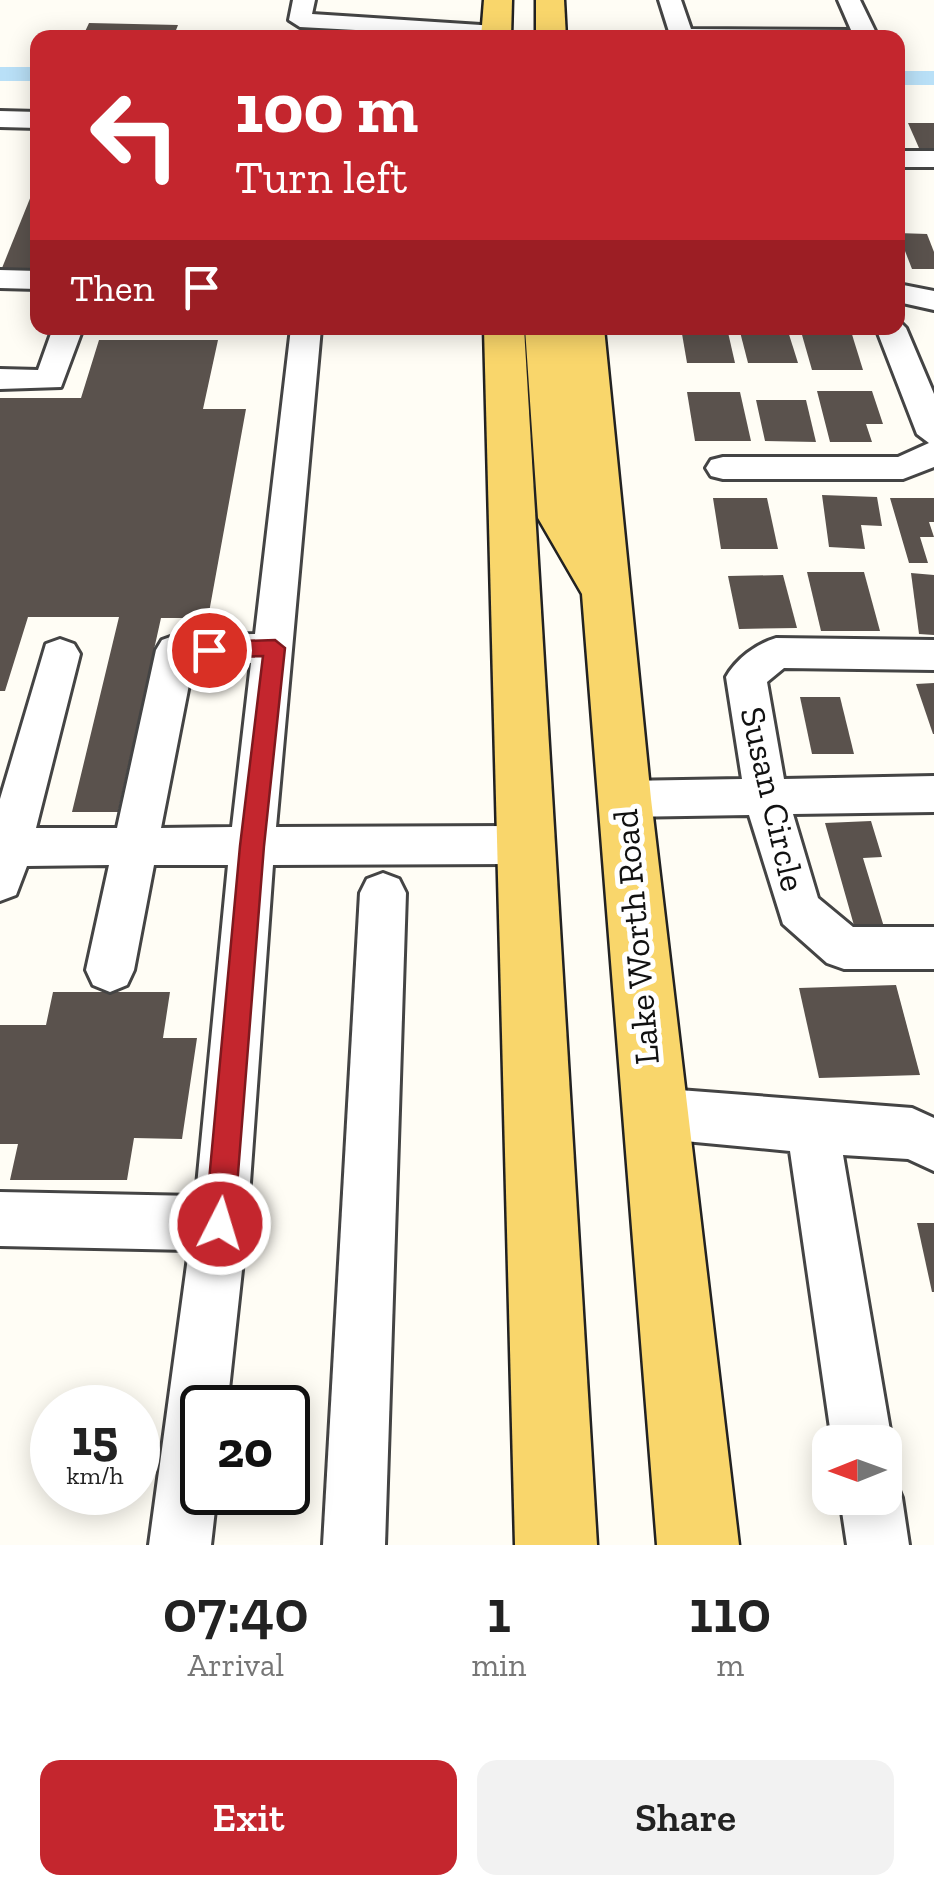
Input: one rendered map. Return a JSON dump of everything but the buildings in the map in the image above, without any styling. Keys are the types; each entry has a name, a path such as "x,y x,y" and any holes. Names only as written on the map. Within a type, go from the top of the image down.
{"main road":[{"path":"496,30 498,0"},
{"path":"550,0 551,30"},
{"path":"504,335 556,1545"},
{"path":"546,335 561,518 606,598"},
{"name":"Lake Worth Road","path":"585,335 623,799 698,1545"}],"street":[{"path":"304,0 300,20 431,30"},
{"path":"670,0 680,30"},
{"path":"848,0 863,30"},
{"path":"0,119 30,120"},
{"path":"905,159 934,159"},
{"path":"0,279 30,280"},
{"path":"0,380 50,380 66,335"},
{"path":"180,1545 220,1224 252,846 305,335"},
{"path":"894,335 934,434"},
{"path":"722,468 903,468 934,453"},
{"path":"110,970 176,650 275,648"},
{"name":"Susan Circle","path":"934,655 776,653 746,676 766,798 798,910 844,948 934,948"},
{"path":"60,654 3,858 138,847 525,844"},
{"path":"623,799 934,794"},
{"path":"354,1545 383,893"},
{"path":"653,1112 927,1135"},
{"path":"812,1127 859,1425"},
{"path":"0,1219 220,1224"},
{"path":"873,1515 878,1545"}],"waterway":[{"path":"0,74 30,74"},
{"path":"905,78 934,78"}],"route":[{"path":"209,650 275,648 252,846 220,1224"}]}
